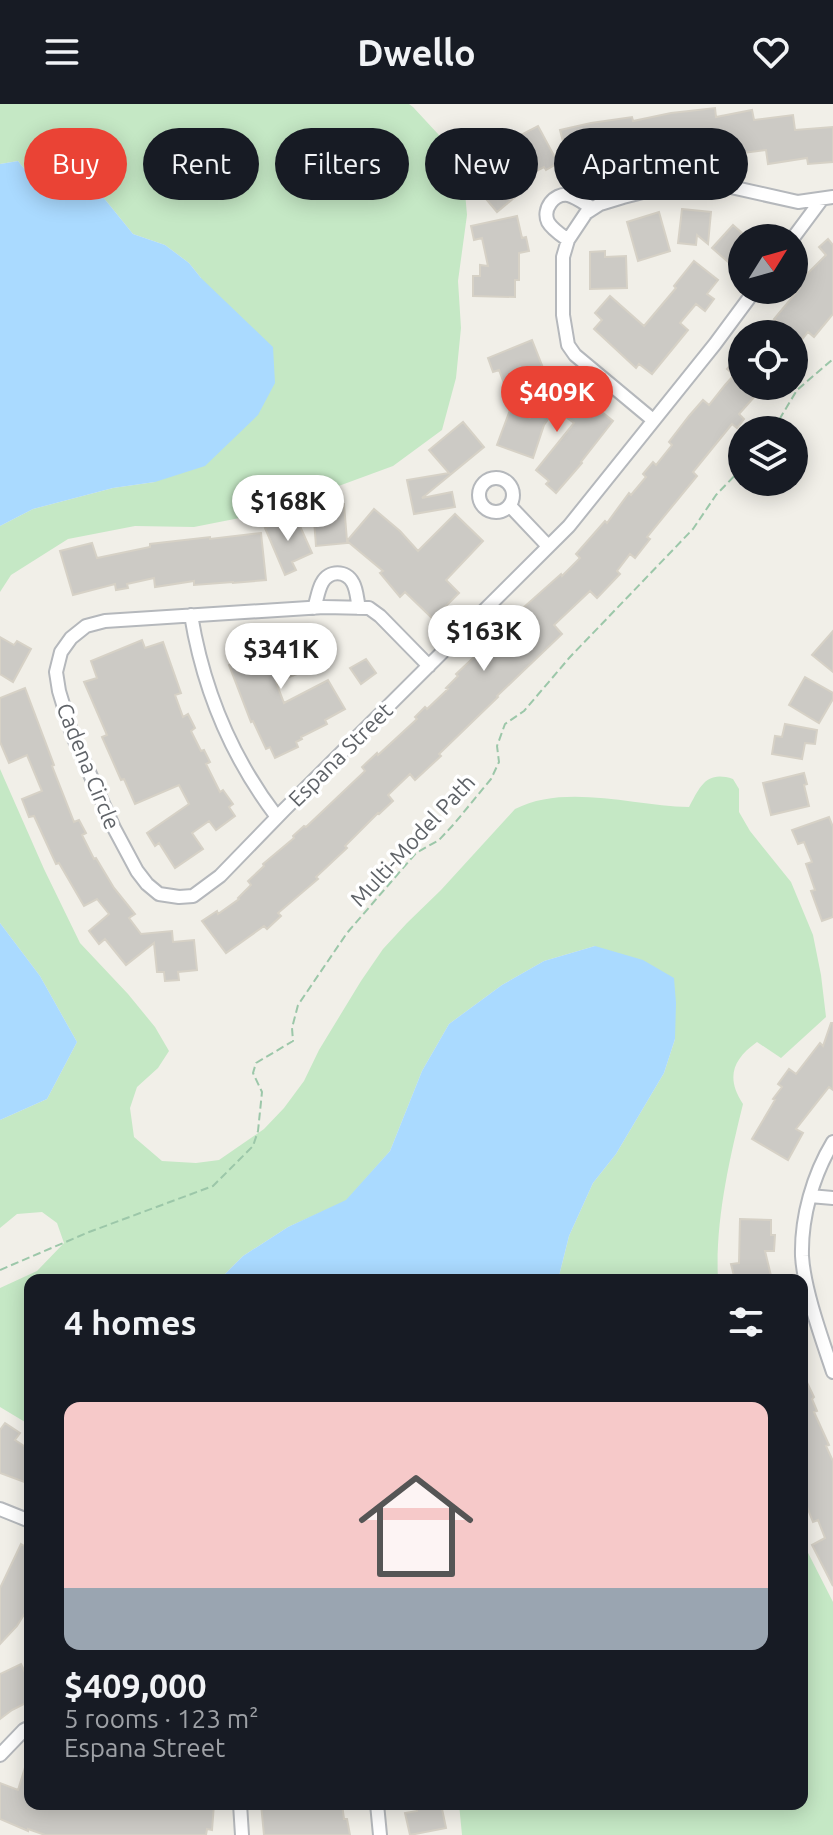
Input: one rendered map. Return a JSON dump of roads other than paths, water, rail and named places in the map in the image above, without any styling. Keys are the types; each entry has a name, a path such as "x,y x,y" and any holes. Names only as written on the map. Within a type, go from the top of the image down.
{"street":[{"path":"653,420 575,355 568,345 563,315 563,257 568,240 586,213 623,197 690,180 798,202 827,198"},
{"path":"568,240 548,223 547,206 552,200 568,195 592,208"},
{"path":"805,224 827,198"},
{"name":"Espana Street","path":"159,894 193,896 220,876 429,666 575,518 745,304"},
{"path":"510,506 548,546"},
{"path":"314,608 324,579 331,574 346,575 355,587 359,608 369,608 380,616 429,666"},
{"name":"Cadena Circle","path":"159,894 137,871 72,734 56,672 61,652 71,638 86,626 105,621 359,608"},
{"path":"191,615 204,675 222,721 242,765 277,817"},
{"path":"806,1274 802,1257 810,1196 833,1142"},
{"path":"810,1196 833,1198"},
{"path":"808,1283 816,1318 831,1356 833,1372"},
{"path":"2,1514 24,1520"},
{"path":"0,1755 24,1730"},
{"path":"240,1810 242,1835"},
{"path":"378,1810 380,1835"}],"water":[{"path":"18,161 24,168 24,200 105,200 133,234 165,245 189,263 273,347 275,383 258,415 205,466 155,482 113,488 33,509 0,526 0,164"},
{"path":"0,923 40,976 77,1042 47,1099 0,1120"},
{"path":"595,946 643,960 674,978 676,1003 675,1039 664,1073 616,1154 593,1183 569,1236 560,1274 225,1274 243,1256 288,1227 346,1200 390,1151 422,1071 449,1024 502,985 544,961"}]}
